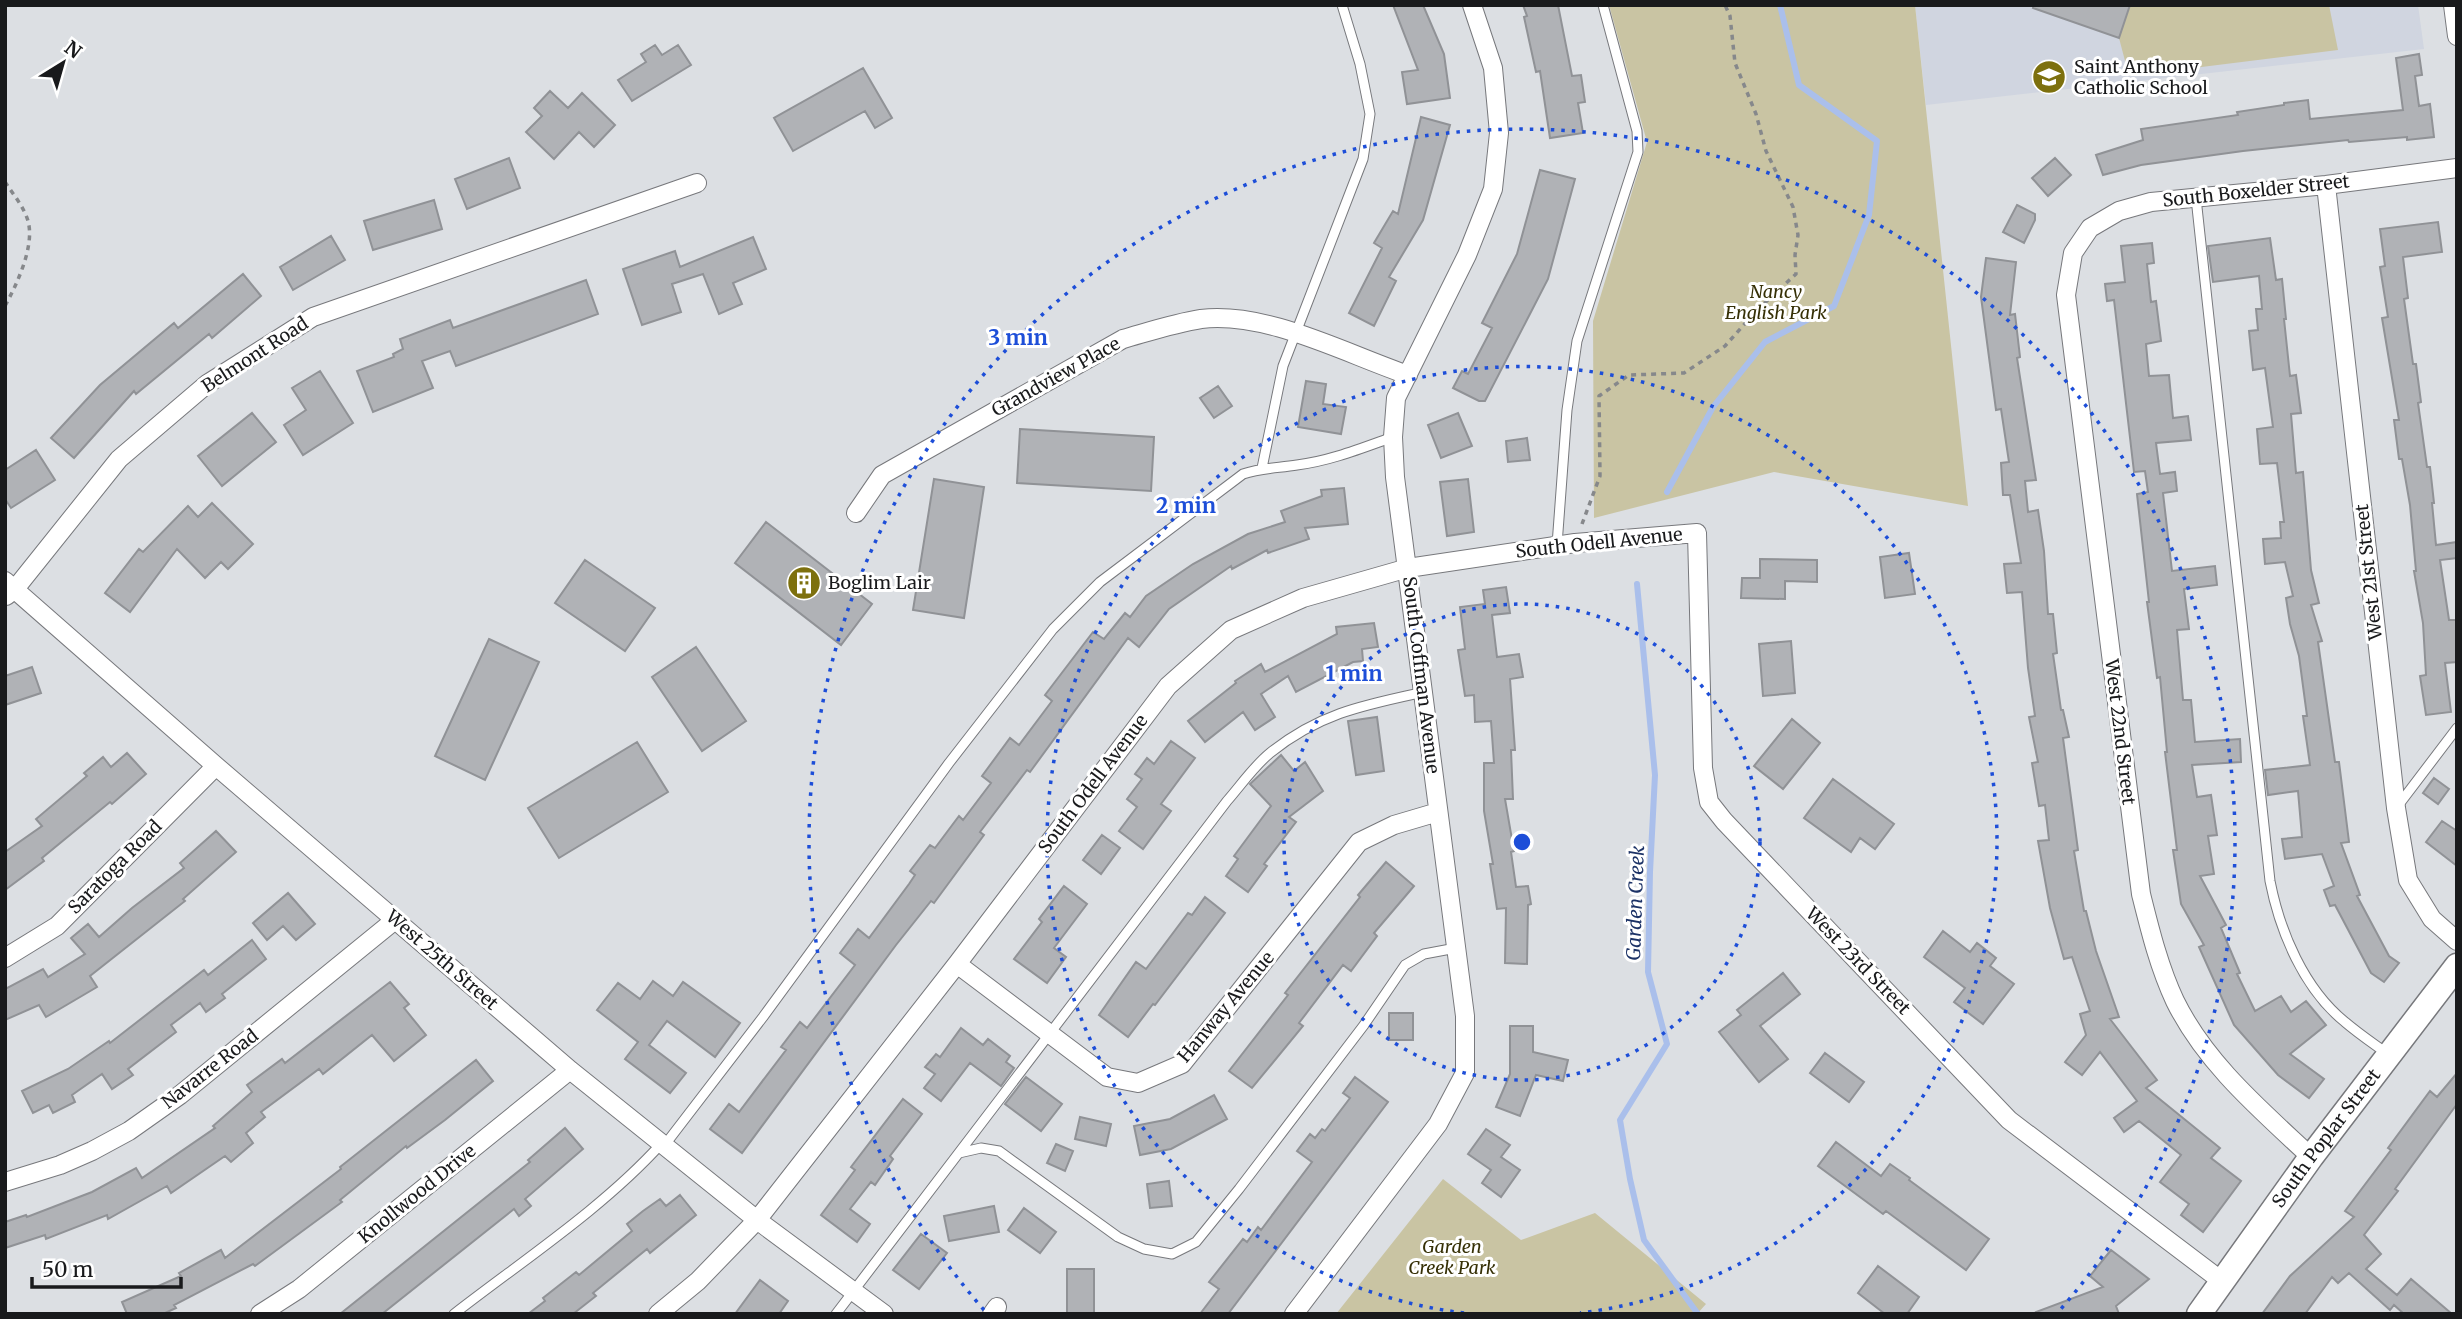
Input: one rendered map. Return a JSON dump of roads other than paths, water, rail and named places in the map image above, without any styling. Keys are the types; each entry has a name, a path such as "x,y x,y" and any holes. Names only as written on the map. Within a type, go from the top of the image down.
{"main road":[{"name":"South Poplar Street","path":"2199,1314 2311,1157 2457,966"}],"street":[{"name":"South Coffman Avenue","path":"1294,1314 1438,1124 1465,1073 1465,1016 1395,477 1393,437 1396,398 1467,255 1493,189 1499,133 1493,68 1472,5"},
{"path":"2453,5 2457,36"},
{"name":"South Boxelder Street","path":"2073,253 2090,228 2119,211 2151,202 2326,185 2457,168"},
{"name":"Belmont Road","path":"8,589 119,459 207,384 313,317 697,183"},
{"name":"West 21st Street","path":"2326,185 2396,808 2408,880 2431,919 2457,941"},
{"name":"West 22nd Street","path":"2073,253 2066,295 2141,894 2156,951 2176,1001 2207,1051 2250,1100 2311,1157"},
{"name":"Grandview Place","path":"856,513 882,475 1123,338 1202,319 1240,320 1297,333 1408,375"},
{"name":"South Odell Avenue","path":"658,1314 698,1282 757,1220 957,964 1168,686 1231,630 1303,598 1408,568 1566,544 1697,533"},
{"name":"West 23rd Street","path":"1697,533 1703,768 1709,802 1724,821 2009,1120 2223,1282"},
{"name":"West 25th Street","path":"8,589 570,1070 757,1220 884,1314"},
{"name":"Saratoga Road","path":"5,958 57,926 216,766"},
{"name":"Hanway Avenue","path":"957,964 1107,1077 1138,1083 1182,1064 1359,842 1395,825 1438,812"},
{"name":"Navarre Road","path":"5,1182 92,1152 129,1130 180,1094 395,920"},
{"name":"Knollwood Drive","path":"260,1314 299,1289 570,1070"}],"lane":[{"path":"1262,468 1283,366 1363,159 1370,114 1360,64 1342,5"},
{"path":"1566,544 1567,410 1577,341 1638,152 1637,131 1603,5"},
{"path":"2196,198 2270,881 2277,914 2288,944 2311,984 2343,1021 2390,1055"},
{"path":"454,1314 596,1205 662,1145 763,1017 949,763 1053,629 1100,582 1243,474 1262,468 1299,465 1355,451 1393,437"},
{"path":"836,1314 1227,801 1268,754 1309,726 1350,708 1424,692"},
{"path":"2396,808 2457,727"},
{"path":"959,1153 981,1148 999,1151 1118,1237 1144,1249 1172,1254 1196,1242 1239,1189 1364,1025 1405,965 1424,954 1456,948"}],"waterway":[{"name":"Garden Creek","path":"1667,492 1713,407 1765,342 1834,306 1869,215 1877,141 1799,85 1780,5"},
{"name":"Garden Creek","path":"1637,584 1655,775 1648,972 1667,1044 1620,1120 1644,1240 1698,1314"}],"place":[{"name":"Saint Anthony Catholic School","path":"2049,77"},
{"name":"Boglim Lair","path":"804,583"}],"park label":[{"name":"Nancy English Park","path":"1776,302"},
{"name":"Garden Creek Park","path":"1452,1257"}]}
